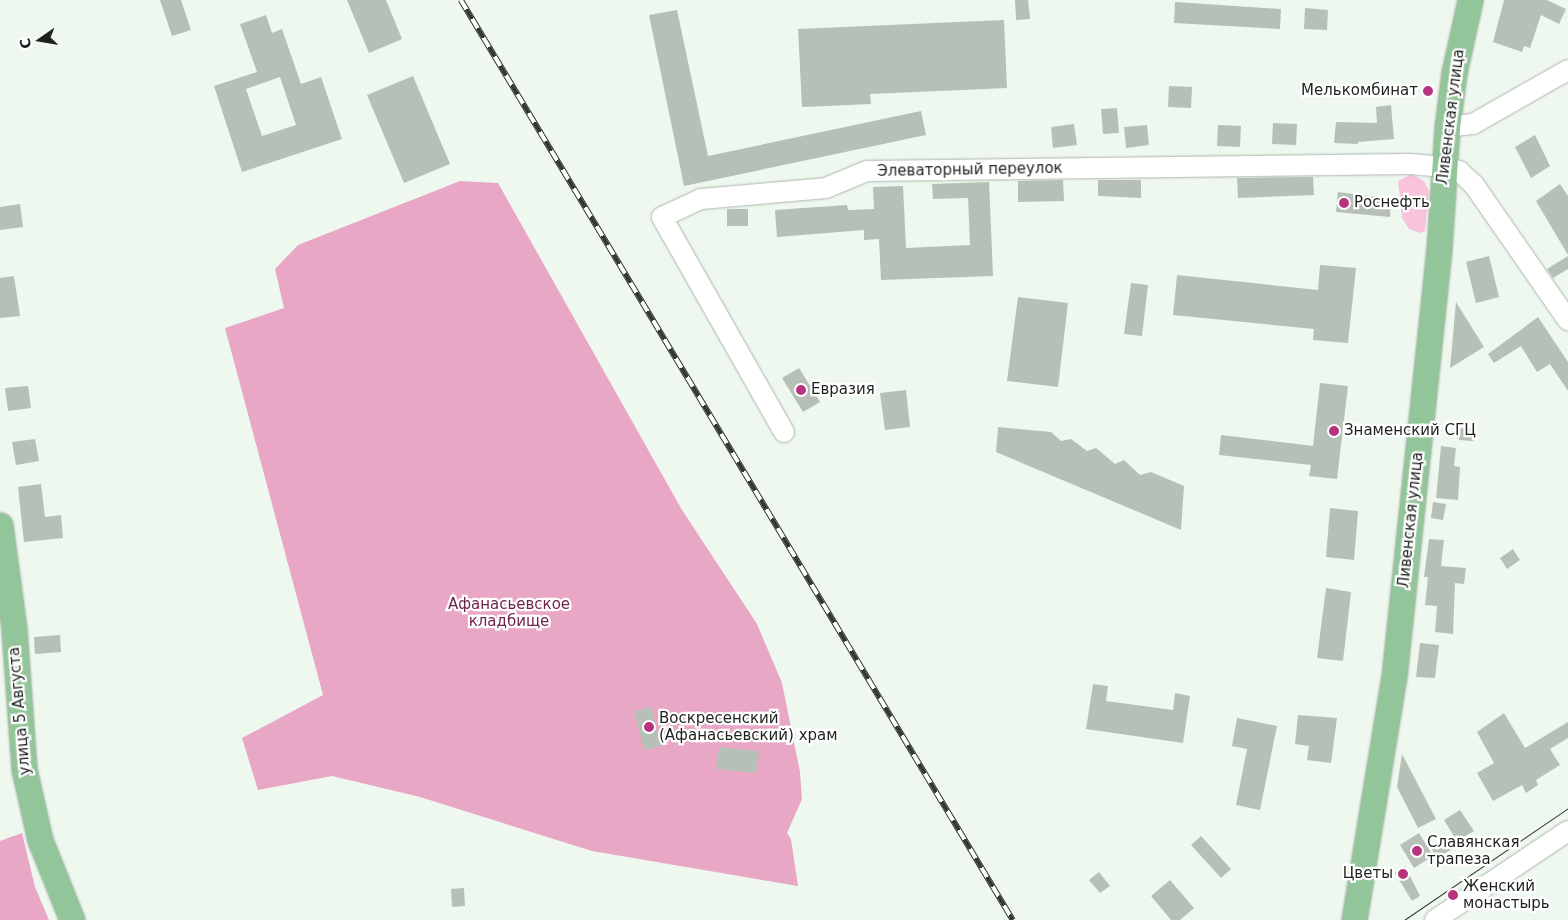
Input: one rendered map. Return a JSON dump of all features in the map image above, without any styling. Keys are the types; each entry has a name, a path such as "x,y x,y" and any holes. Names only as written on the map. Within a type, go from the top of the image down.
{"main road":[{"name":"Ливенская улица","path":"1354,920 1394,677 1439,249 1447,127 1454,73 1470,0"},
{"name":"улица 5 Августа","path":"0,525 14,629 24,769 40,840 72,920"}],"street":[{"path":"1447,127 1473,124 1568,70"},
{"name":"Элеваторный переулок","path":"784,432 662,217 701,199 826,188 867,171 1410,164 1444,166"},
{"path":"1444,166 1460,171 1474,184 1562,297 1568,320"},
{"path":"1435,920 1568,831"}],"shaded area":[{"path":"1412,174 1424,181 1429,191 1425,231 1420,233 1409,229 1402,218 1398,181"}],"green space":[{"name":"Афанасьевское кладбище","path":"460,181 498,183 682,510 757,624 782,683 800,772 802,799 787,833 791,839 798,886 592,851 420,797 332,776 258,790 242,738 323,695 225,328 284,308 275,269 298,245"},
{"path":"22,833 35,887 49,920 0,920 0,841"}],"building":[{"path":"160,0 181,0 191,30 172,36"},
{"path":"347,0 386,0 402,39 369,53"},
{"path":"1015,0 1028,0 1030,19 1016,20"},
{"path":"1504,0 1547,0 1566,9 1559,24 1541,15 1530,48 1524,46 1522,52 1493,42"},
{"path":"1175,2 1281,9 1280,29 1174,23"},
{"path":"1305,8 1328,10 1327,30 1304,29"},
{"path":"677,10 708,156 921,111 926,135 684,186 649,15"},
{"path":"266,15 272,33 282,29 301,84 321,77 342,139 242,172 214,86 257,72 240,24","holes":["280,77 296,125 262,136 246,89"]},
{"path":"1004,20 1007,88 870,94 871,104 802,107 798,29"},
{"path":"413,76 450,164 404,183 367,95"},
{"path":"1169,86 1192,87 1191,108 1168,107"},
{"path":"1391,105 1394,139 1358,142 1358,144 1334,143 1336,122 1377,123 1376,107"},
{"path":"1117,108 1119,133 1103,134 1101,109"},
{"path":"1273,123 1297,124 1296,145 1272,144"},
{"path":"1074,124 1077,145 1053,148 1051,127"},
{"path":"1147,125 1149,145 1126,148 1124,127"},
{"path":"1218,125 1241,126 1240,147 1217,146"},
{"path":"1535,135 1550,166 1531,178 1515,147"},
{"path":"1313,177 1314,195 1238,198 1237,178"},
{"path":"1063,180 1064,201 1018,202 1018,181"},
{"path":"1098,180 1141,180 1141,198 1098,196"},
{"path":"989,182 993,276 881,280 879,239 864,240 864,230 777,237 775,210 847,205 848,210 874,209 873,187 903,186 906,248 970,245 968,198 933,199 932,184"},
{"path":"1560,184 1568,196 1568,255 1536,201"},
{"path":"1338,192 1391,199 1390,217 1336,212"},
{"path":"20,204 23,227 0,230 0,207"},
{"path":"727,209 748,209 748,226 727,226"},
{"path":"1489,256 1499,297 1476,303 1466,262"},
{"path":"1568,256 1568,269 1553,278 1547,269"},
{"path":"1320,265 1356,268 1348,343 1313,340 1314,329 1173,315 1177,275 1318,290"},
{"path":"14,276 20,316 0,318 0,278"},
{"path":"1131,283 1148,285 1142,336 1124,334"},
{"path":"1018,297 1068,303 1058,387 1007,381"},
{"path":"1456,302 1484,347 1450,368"},
{"path":"1538,317 1568,362 1568,391 1550,364 1537,372 1521,346 1494,363 1488,354"},
{"name":"Евразия","path":"799,368 820,402 803,412 782,378"},
{"path":"1320,383 1348,386 1337,479 1309,476 1311,465 1219,455 1221,435 1313,446"},
{"path":"28,386 31,408 8,411 5,388"},
{"path":"906,390 910,427 885,430 880,393"},
{"path":"998,427 1051,432 1061,441 1071,439 1087,451 1096,448 1115,464 1124,460 1140,475 1151,472 1184,486 1181,530 996,452"},
{"path":"1459,428 1474,429 1473,441 1459,440"},
{"path":"35,439 39,461 16,465 12,442"},
{"path":"1441,446 1456,448 1454,466 1460,467 1458,500 1436,498"},
{"path":"41,484 45,517 61,515 63,538 24,542 18,487"},
{"path":"1433,502 1446,504 1443,520 1431,518"},
{"path":"1330,508 1358,511 1354,560 1326,557"},
{"path":"1429,539 1444,540 1441,566 1466,568 1464,584 1455,583 1453,634 1435,632 1437,606 1425,605 1428,577 1424,577"},
{"path":"1513,549 1520,560 1507,569 1500,558"},
{"path":"1326,588 1351,592 1343,661 1317,658"},
{"path":"60,635 61,652 35,654 34,637"},
{"path":"1420,643 1439,645 1435,678 1416,677"},
{"path":"1093,684 1108,686 1106,701 1173,710 1175,693 1190,696 1183,743 1086,729"},
{"name":"Воскресенский (Афанасьевский) храм","path":"651,707 661,746 644,750 634,711"},
{"path":"1504,713 1525,748 1568,722 1568,738 1550,749 1560,765 1536,780 1538,785 1526,793 1522,785 1493,801 1477,773 1494,763 1477,732"},
{"path":"1298,715 1337,718 1331,763 1307,760 1309,746 1295,744"},
{"path":"1237,718 1277,726 1260,810 1236,805 1247,749 1232,746"},
{"path":"719,747 759,751 756,773 716,769"},
{"path":"1402,754 1436,819 1418,828 1397,787"},
{"path":"1460,810 1474,831 1457,841 1444,820"},
{"name":"Славянская трапеза","path":"1419,833 1433,856 1414,868 1400,845"},
{"path":"1201,836 1231,869 1221,878 1191,845"},
{"path":"1446,839 1452,849 1437,858 1431,848"},
{"path":"1405,866 1420,896 1412,901 1395,873"},
{"path":"1099,872 1110,886 1100,893 1089,880"},
{"path":"1170,880 1194,908 1180,920 1171,920 1151,896"},
{"path":"464,888 465,906 452,907 451,889"}],"tram line":[{"path":"1404,920 1568,808"}],"railway":[{"path":"461,0 1013,920"}],"place":[{"name":"Мелькомбинат","path":"1428,91"},
{"name":"Роснефть","path":"1344,203"},
{"name":"Евразия","path":"801,390"},
{"name":"Знаменский СГЦ","path":"1334,431"},
{"name":"Воскресенский (Афанасьевский) храм","path":"649,727"},
{"name":"Славянская трапеза","path":"1417,851"},
{"name":"Цветы","path":"1403,874"},
{"name":"Женский монастырь","path":"1453,895"}]}
